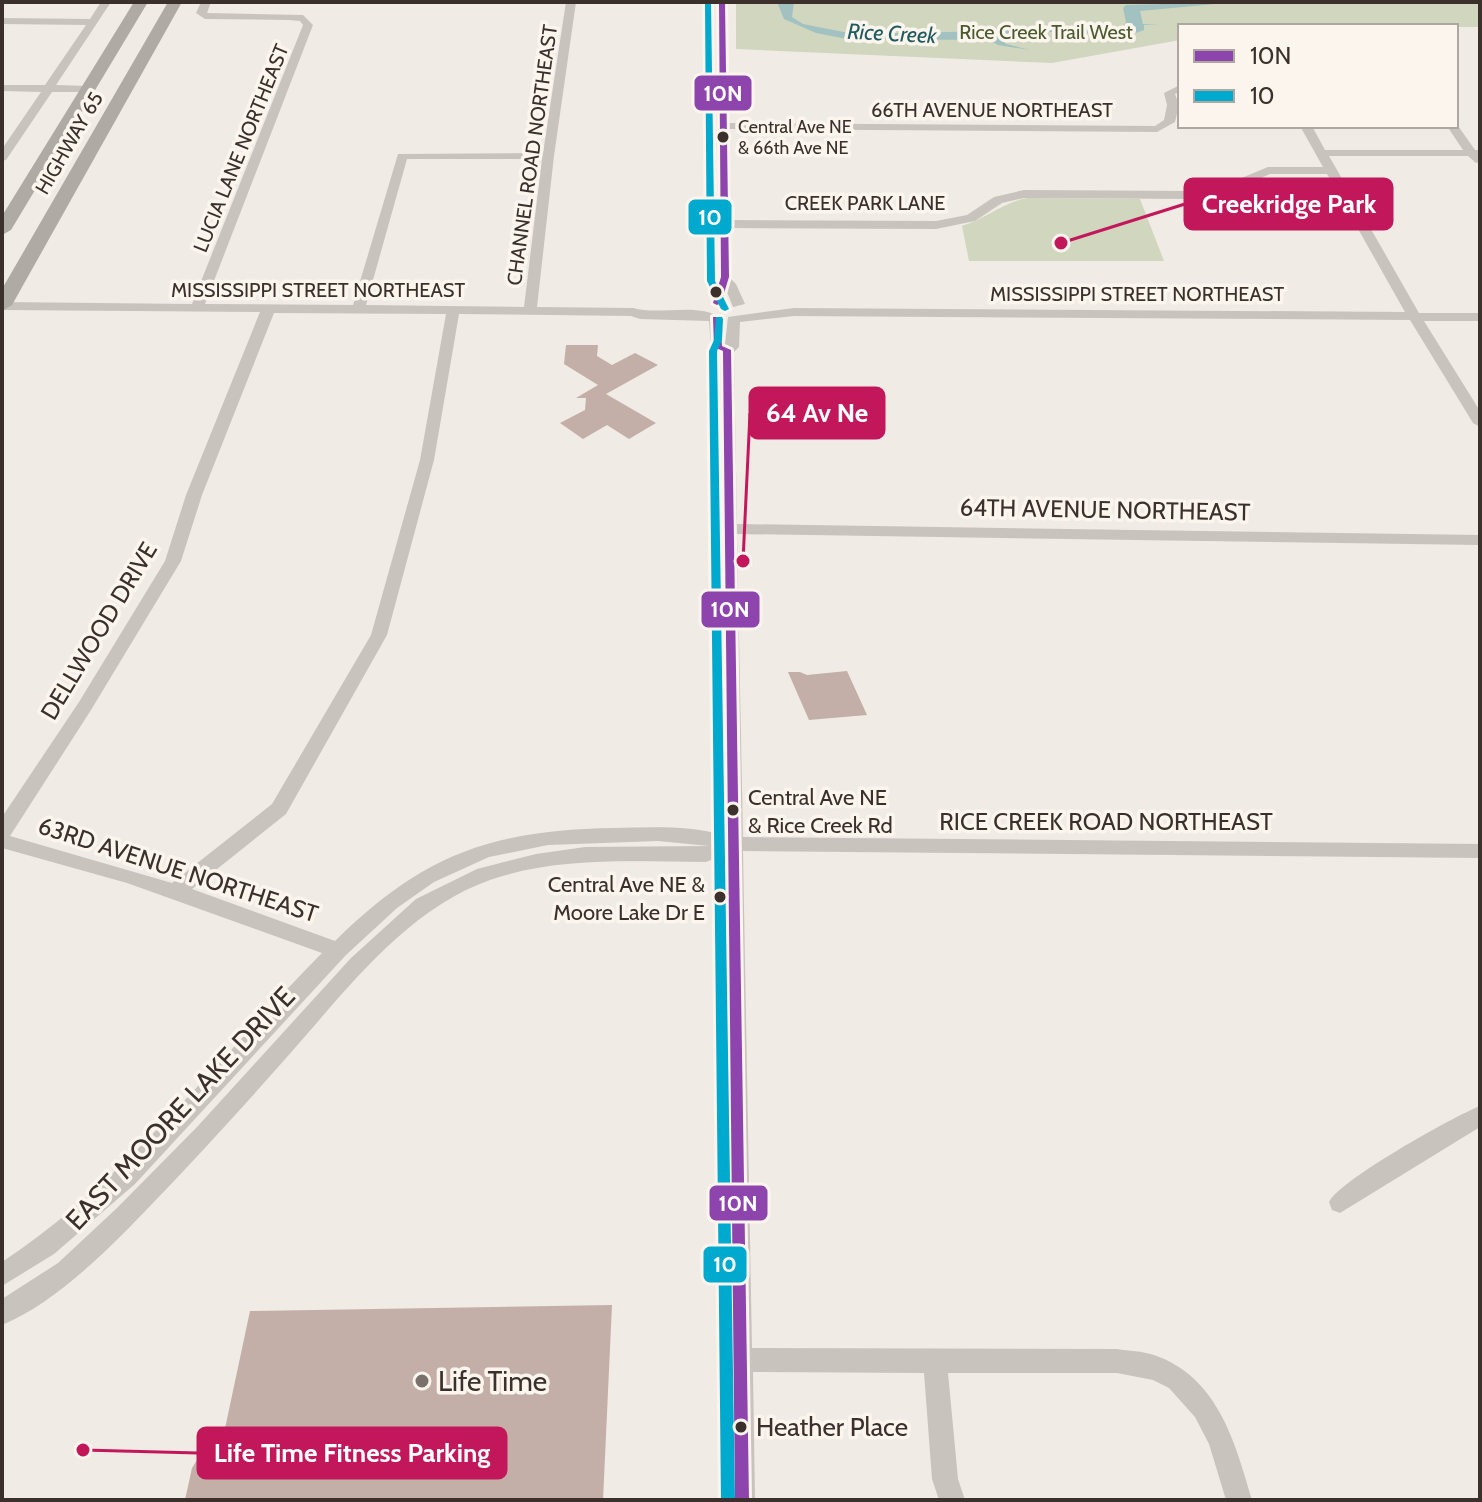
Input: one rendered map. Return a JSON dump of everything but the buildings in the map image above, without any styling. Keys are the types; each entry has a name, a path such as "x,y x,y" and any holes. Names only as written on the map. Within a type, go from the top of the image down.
{"highway":[{"name":"HIGHWAY 65","path":"2,230 141,2"},
{"name":"HIGHWAY 65","path":"2,306 175,2"}],"street":[{"path":"2,158 106,2"},
{"name":"LUCIA LANE NORTHEAST","path":"196,310 308,25 303,18 205,16 201,13 206,2"},
{"name":"CHANNEL ROAD NORTHEAST","path":"530,312 548,156 571,2"},
{"path":"722,2 725,281 721,284 714,311 718,347 727,350"},
{"path":"2,21 92,22"},
{"path":"2,88 88,89"},
{"name":"66TH AVENUE NORTHEAST","path":"723,126 1157,129 1169,122 1173,105 1169,93 1178,89"},
{"path":"1307,128 1414,316 1480,423"},
{"path":"1455,128 1476,153 1480,166"},
{"path":"1321,153 1476,153"},
{"path":"358,311 402,156 548,156"},
{"name":"CREEK PARK LANE","path":"725,224 936,225 964,220 998,200 1024,194 1192,195 1225,189 1268,171 1330,170"},
{"path":"725,281 730,284 737,312 732,347 727,350"},
{"name":"MISSISSIPPI STREET NORTHEAST","path":"2,306 633,312 640,315 714,311 1480,317"},
{"name":"DELLWOOD DRIVE","path":"2,832 85,706 173,561 194,495 268,310"},
{"path":"176,891 279,809 379,635 427,460 453,311"},
{"path":"727,350 742,1500"},
{"name":"64TH AVENUE NORTHEAST","path":"729,529 1480,540"},
{"name":"RICE CREEK ROAD NORTHEAST","path":"337,950 387,905 429,875 496,847 566,835 706,836 732,844 1480,852"},
{"name":"63RD AVENUE NORTHEAST","path":"2,841 63,855 176,891 337,950"},
{"name":"RICE CREEK ROAD NORTHEAST","path":"358,964 423,905 484,874 558,857 706,855 732,844"},
{"name":"EAST MOORE LAKE DRIVE","path":"2,1275 58,1237 125,1179 264,1025 337,950"},
{"name":"EAST MOORE LAKE DRIVE","path":"2,1313 66,1271 125,1216 205,1134 358,964"},
{"path":"1340,1202 1361,1185 1480,1116"},
{"path":"740,1360 1117,1361 1160,1370 1194,1392 1223,1447 1239,1500"},
{"path":"935,1361 945,1479 952,1500"}],"green space":[{"name":"Rice Creek Trail West","path":"736,2 1480,2 1480,27 1458,27 1458,24 1178,24 1178,40 1052,63 736,49"},
{"path":"1027,198 1140,199 1164,261 969,261 962,226"}],"water":[{"name":"Rice Creek","path":"777,2 794,2 792,17 803,24 854,34 993,31 1056,25 1123,30 1126,22 1123,8 1126,5 1237,2 1140,11 1143,24 1159,25 1144,25 1144,30 1128,36 1060,31 1002,37 1006,44 1030,50 998,45 989,40 847,39 816,33 784,19"}],"transit line":[{"name":"10","path":"708,2 711,281 725,309"},
{"name":"10N","path":"717,303 725,277 722,2"},
{"name":"10N","path":"716,319 718,347 727,350 742,1500"},
{"name":"10","path":"719,319 718,340 713,351 728,1500"}],"place":[{"name":"Central Ave NE & 66th Ave NE","path":"723,137"},
{"name":"Creekridge Park","path":"1061,243"},
{"name":"64 Av Ne","path":"743,561"},
{"name":"Central Ave NE & Rice Creek Rd","path":"733,810"},
{"name":"Central Ave NE & Moore Lake Dr E","path":"720,897"},
{"name":"Life Time","path":"422,1381"},
{"name":"Heather Place","path":"741,1427"},
{"name":"Life Time Fitness Parking","path":"83,1450"}]}
